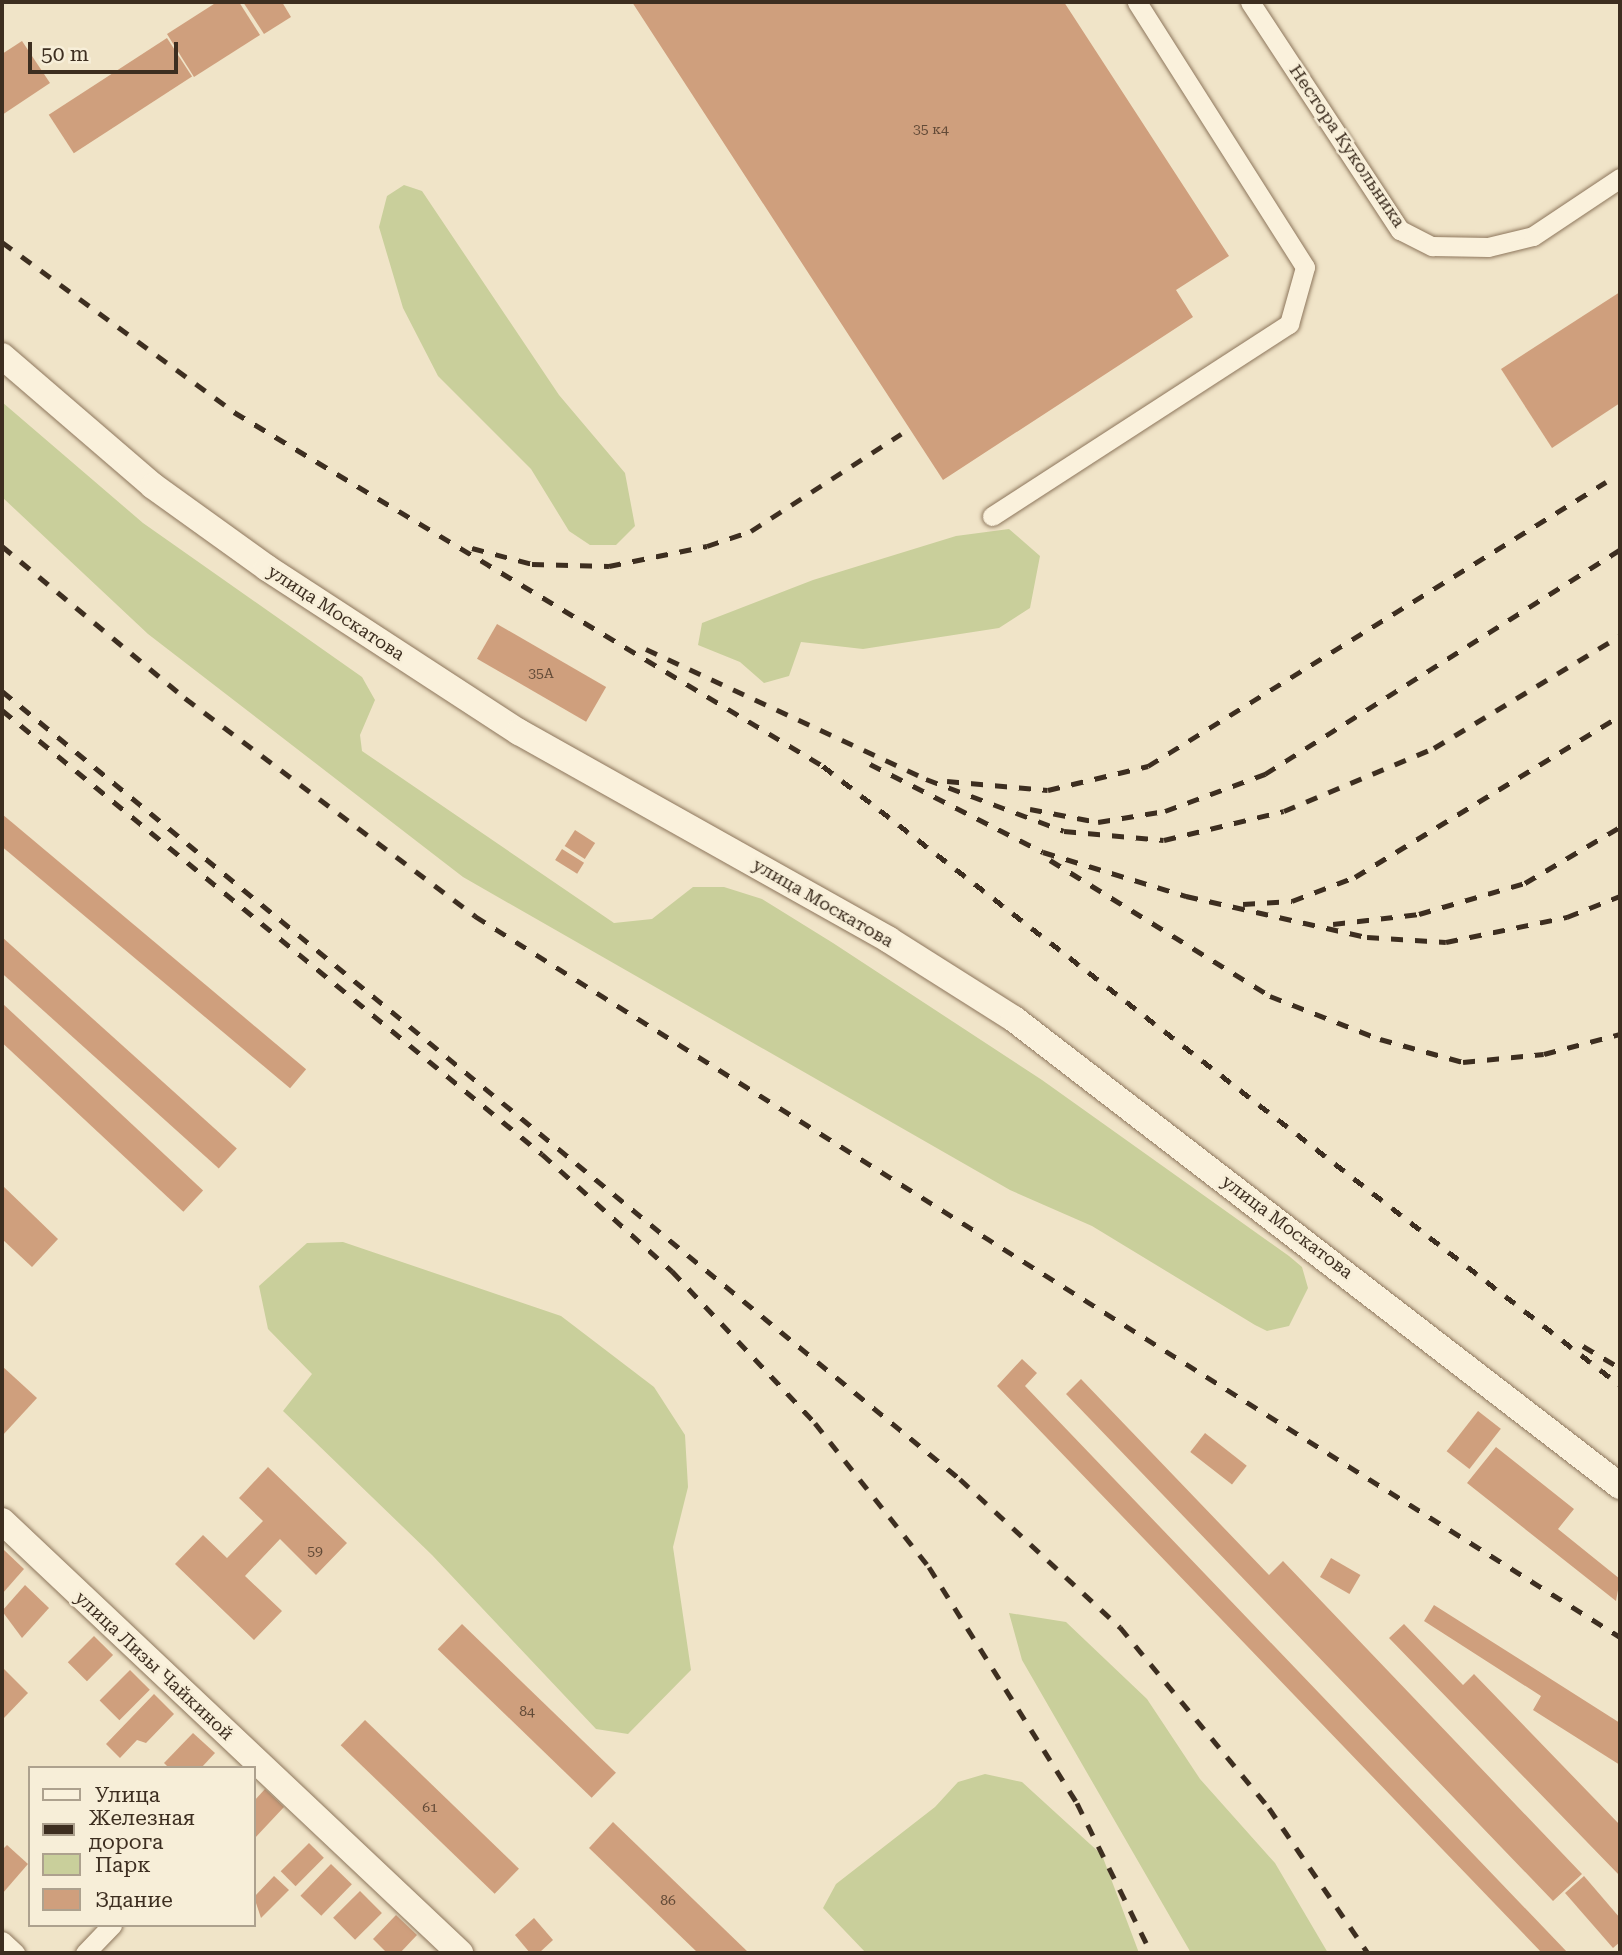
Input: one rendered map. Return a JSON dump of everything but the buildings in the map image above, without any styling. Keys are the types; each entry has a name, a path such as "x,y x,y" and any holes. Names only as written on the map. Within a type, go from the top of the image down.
{"main road":[{"name":"улица Москатова","path":"2,356 153,486 267,568 578,768 764,868 1014,1019 1620,1486"},
{"name":"улица Лизы Чайкиной","path":"2,1521 252,1766"},
{"name":"улица Лизы Чайкиной","path":"258,1772 460,1953"}],"street":[{"path":"992,516 1289,324 1305,267 1136,2"},
{"name":"Нестора Кукольника","path":"1250,2 1400,230 1432,246 1488,247 1533,236 1620,178"},
{"path":"85,1953 110,1927"},
{"path":"2,1941 15,1953"}],"green space":[{"path":"404,185 422,191 559,395 625,473 635,526 616,545 590,545 569,531 531,469 438,376 403,308 379,227 387,196"},
{"path":"2,402 143,523 362,677 375,700 360,735 362,751 614,923 652,919 693,887 724,887 762,899 833,943 1042,1080 1289,1256 1302,1267 1308,1288 1289,1326 1267,1331 1255,1325 1092,1226 1010,1190 463,877 148,634 2,497"},
{"path":"1009,529 1040,556 1030,608 999,628 863,649 801,642 789,676 764,683 740,662 698,645 702,623 813,580 956,536"},
{"path":"343,1242 561,1316 654,1387 685,1435 688,1487 673,1547 691,1670 628,1734 596,1729 432,1555 283,1411 312,1374 268,1329 259,1286 307,1243"},
{"path":"1009,1613 1066,1622 1147,1699 1200,1779 1275,1863 1328,1953 1191,1953 1022,1660"},
{"path":"985,1774 1022,1782 1102,1855 1139,1953 866,1953 823,1908 836,1884 935,1807 958,1782"}],"railway":[{"path":"2,242 234,412 823,766 1620,1385"},
{"path":"472,548 532,564 609,566 707,546 751,531 901,434"},
{"path":"947,781 1048,790 1148,766 1606,482"},
{"path":"2,546 185,698 475,916 1620,1637"},
{"path":"1030,809 1098,822 1165,811 1265,774 1620,550"},
{"path":"646,649 926,779 1064,831 1164,840 1284,811 1434,748 1620,636"},
{"path":"2,691 960,1479 1120,1627 1269,1808 1368,1953"},
{"path":"2,710 542,1154 672,1271 815,1423 929,1567 1077,1803 1151,1953"},
{"path":"1243,904 1292,901 1355,877 1620,716"},
{"path":"870,764 1043,852 1186,896 1367,937 1446,942 1567,917 1620,896"},
{"path":"1333,924 1419,914 1525,883 1620,827"},
{"path":"1050,860 1270,996 1380,1039 1463,1062 1544,1054 1620,1034"},
{"path":"1583,1346 1620,1368"}]}
